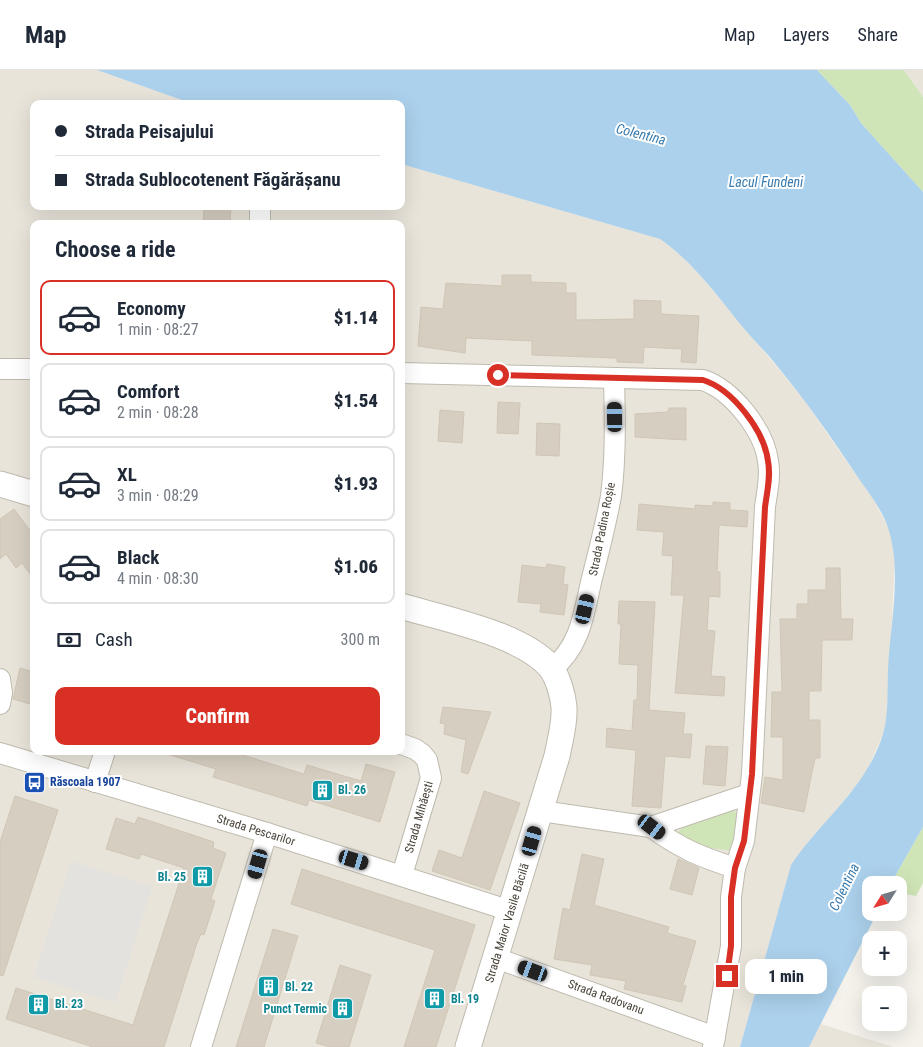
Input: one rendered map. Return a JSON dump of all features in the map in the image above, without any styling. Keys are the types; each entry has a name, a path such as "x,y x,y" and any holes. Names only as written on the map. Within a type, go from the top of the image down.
{"street":[{"path":"0,369 30,369"},
{"path":"405,373 687,378 703,380 720,386 732,397 759,435 767,451 769,463 749,794 744,841 735,868 729,916 731,946 714,1042"},
{"name":"Strada Padina Roșie","path":"552,669 566,656 581,628 609,505 616,437 614,378"},
{"path":"0,484 30,493"},
{"name":"Strada Maior Vasile Băcilă","path":"405,607 514,642 533,651 552,669 560,688 564,707 564,724 541,811 468,1047"},
{"path":"0,679 2,693 0,704"},
{"name":"Strada Mihăești","path":"402,875 431,778 427,760 415,748 405,745"},
{"name":"Strada Pescarilor","path":"0,753 266,832 511,911"},
{"path":"95,782 104,755"},
{"path":"541,811 652,827 749,794"},
{"path":"652,827 676,846 698,856 735,868"},
{"path":"201,1047 266,832"},
{"name":"Strada Radovanu","path":"496,958 714,1042"}],"shaded area":[{"path":"0,70 97,70 182,100 30,100 30,210 405,210 405,165 660,239 677,251 700,275 801,396 873,499 889,529 895,557 887,716 883,734 865,775 791,865 740,1047 0,1047"},
{"path":"904,70 923,70 923,97"},
{"path":"71,861 152,887 115,1003 34,977"},
{"path":"821,1024 893,1047 809,1047"}],"green space":[{"path":"817,70 904,70 923,97 923,192 861,123 850,105"},
{"path":"733,810 737,814 735,848 732,851 694,844 681,837 678,832 683,827"},
{"path":"923,827 923,883 916,896 908,895 908,876 895,876"}],"water":[{"name":"Lacul Fundeni","path":"97,70 817,70 850,105 861,123 923,192 923,827 895,876 862,876 862,921 873,921 868,931 862,931 862,943 809,1047 740,1047 791,865 803,848 855,787 875,754 883,734 887,710 888,670 895,583 893,548 887,524 871,495 819,420 774,362 685,259 660,239 405,165 405,100 182,100"}],"building":[{"path":"204,210 231,210 230,220 203,220"},
{"path":"502,275 531,275 531,282 566,283 566,293 576,293 576,320 634,319 634,300 661,301 661,314 699,316 696,363 681,362 682,349 644,347 643,363 617,362 617,358 532,355 532,341 466,338 465,353 418,346 421,307 443,309 446,283 502,286"},
{"path":"498,402 520,403 518,434 497,433"},
{"path":"669,408 686,408 686,440 635,437 635,414 668,412"},
{"path":"440,410 464,412 462,443 438,441"},
{"path":"537,423 560,424 559,456 536,455"},
{"path":"713,502 730,503 730,510 748,511 747,527 719,525 717,572 720,572 720,597 709,596 707,630 715,631 711,676 725,677 724,696 675,693 684,595 671,595 673,556 662,555 664,532 637,530 639,504 695,509 695,505 713,506"},
{"path":"14,509 30,531 30,574 22,563 16,568 6,554 0,559 0,519"},
{"path":"547,564 565,567 563,584 568,585 564,615 540,612 541,604 518,602 522,565 546,568"},
{"path":"826,568 840,568 841,619 853,619 852,640 822,640 821,691 809,691 809,720 820,720 820,758 815,758 804,812 761,803 765,777 783,780 783,737 771,737 772,692 782,692 780,619 797,619 797,604 808,604 808,590 826,590"},
{"path":"619,601 655,602 649,710 685,713 683,734 692,734 690,758 665,756 661,808 632,806 636,750 606,747 607,728 632,731 634,700 637,700 638,665 619,664 621,624 618,624"},
{"path":"20,668 30,671 30,704 13,699"},
{"path":"443,707 491,712 468,774 461,772 466,740 444,734 445,724 440,723"},
{"path":"706,746 728,747 725,786 703,784"},
{"name":"Bl. 26","path":"170,755 243,755 304,774 307,765 361,781 366,764 395,772 380,822 309,800 307,806 213,777 216,769"},
{"path":"484,791 520,803 490,890 432,871 439,850 462,858"},
{"path":"15,796 58,810 3,976 0,975 0,842"},
{"path":"138,817 214,842 213,848 226,853 211,899 215,901 204,935 201,934 197,943 164,1047 93,1047 6,1019 16,988 133,1025 184,868 141,854 139,859 106,849 116,818 135,824"},
{"path":"582,854 604,859 594,905 669,927 667,933 696,941 683,985 686,986 682,1002 624,989 626,981 590,975 592,965 554,959 563,908 570,910"},
{"path":"678,859 699,868 692,895 670,889"},
{"name":"Bl. 19","path":"302,869 475,925 436,1047 404,1047 435,950 291,904"},
{"name":"Bl. 22","path":"273,929 298,936 264,1047 236,1047"},
{"name":"Punct Termic","path":"340,965 371,975 349,1047 330,1047 316,1043"}],"place":[{"name":"Răscoala 1907","path":"34,782"},
{"name":"Bl. 26","path":"322,790"},
{"name":"Bl. 25","path":"202,877"},
{"name":"Bl. 22","path":"269,987"},
{"name":"Bl. 19","path":"435,999"},
{"name":"Bl. 23","path":"39,1004"},
{"name":"Punct Termic","path":"343,1009"}],"route":[{"path":"498,375 687,378 703,380 720,386 732,397 746,414 767,451 769,477 765,507 752,774 744,841 735,868 731,897 729,916 731,946 727,976"}],"water label":[{"name":"Colentina","path":"641,134"},
{"name":"Colentina","path":"844,887"}]}
